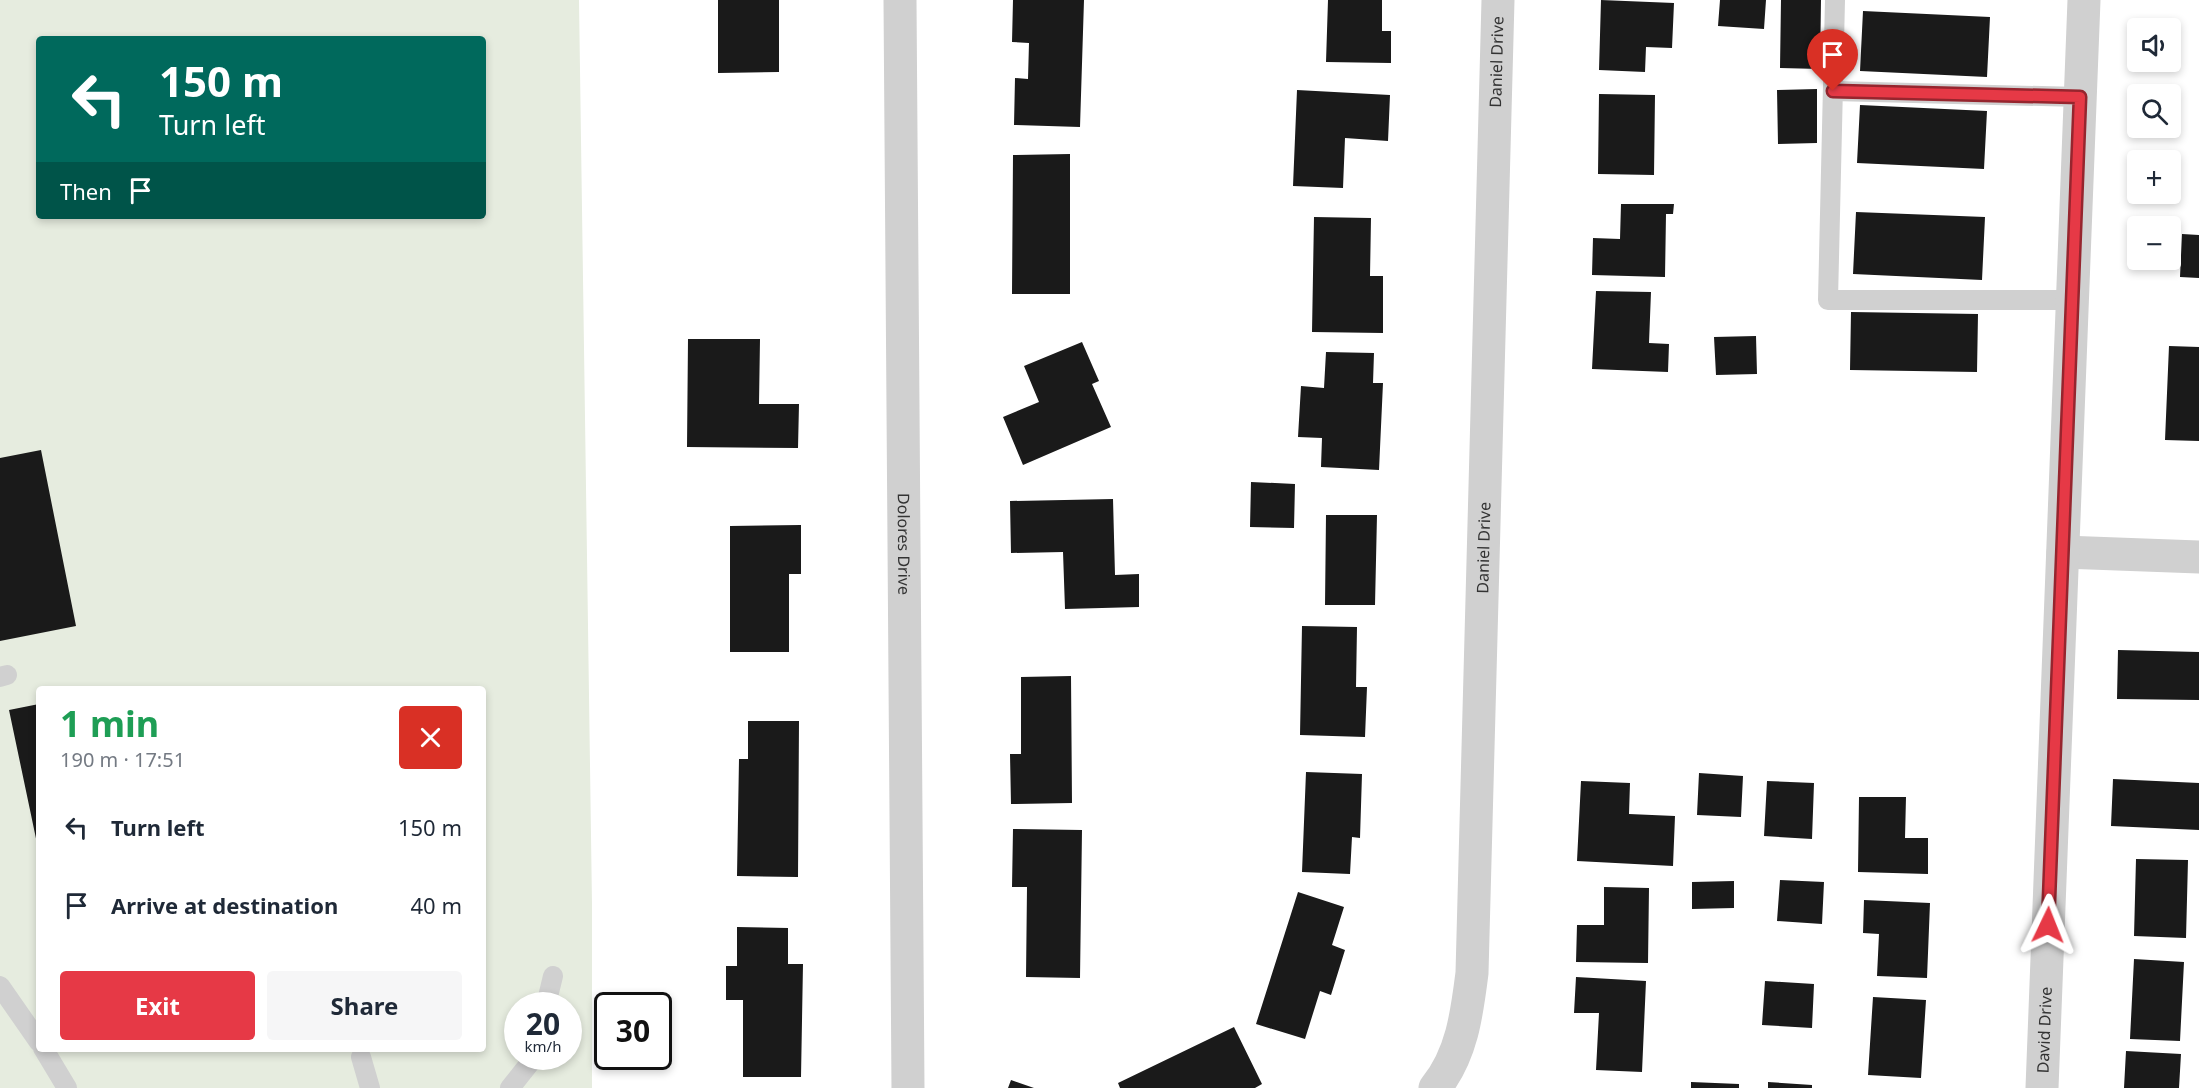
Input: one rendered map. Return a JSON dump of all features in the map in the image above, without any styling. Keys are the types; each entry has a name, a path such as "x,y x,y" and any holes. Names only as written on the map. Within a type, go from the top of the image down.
{"street":[{"name":"Dolores Drive","path":"900,0 908,1088"},
{"name":"Daniel Drive","path":"1435,1088 1456,1051 1466,1022 1472,973 1498,0"},
{"name":"David Drive","path":"2042,1088 2084,0"},
{"path":"2063,552 2199,556"}],"lane":[{"path":"1835,0 1828,300 2071,300"},
{"path":"1833,91 2080,97"},
{"path":"549,992 553,976"},
{"path":"0,986 36,1037"},
{"path":"45,1052 67,1088"},
{"path":"361,1057 370,1088"},
{"path":"510,1088 524,1070"}],"shaded area":[{"path":"0,0 579,0 592,904 592,1088 0,1088"}],"building":[{"path":"718,0 779,0 779,72 718,73"},
{"path":"1013,0 1084,0 1080,127 1014,125 1015,78 1028,79 1029,43 1012,42"},
{"path":"1328,0 1382,0 1382,31 1391,31 1391,63 1326,62"},
{"path":"1601,0 1674,3 1672,48 1646,47 1645,72 1599,70"},
{"path":"1720,0 1766,0 1764,29 1718,26"},
{"path":"1781,0 1821,0 1820,69 1780,68"},
{"path":"1863,11 1990,17 1987,77 1860,71"},
{"path":"1817,89 1817,143 1778,144 1777,90"},
{"path":"1297,90 1390,95 1388,141 1345,138 1343,188 1293,186"},
{"path":"1599,94 1655,95 1654,175 1598,174"},
{"path":"1860,105 1987,111 1984,169 1857,163"},
{"path":"1070,154 1070,294 1012,294 1013,155"},
{"path":"1621,204 1674,204 1673,214 1666,214 1665,277 1592,275 1593,238 1620,239"},
{"path":"1856,212 1985,217 1982,280 1853,274"},
{"path":"1314,217 1371,218 1370,276 1383,276 1383,333 1312,332"},
{"path":"2182,234 2199,235 2199,278 2180,277"},
{"path":"1596,291 1651,292 1649,343 1669,344 1668,372 1592,369"},
{"path":"1851,312 1978,314 1977,372 1850,370"},
{"path":"1756,336 1757,374 1716,375 1714,337"},
{"path":"688,339 760,339 759,404 799,404 798,448 687,447"},
{"path":"1082,342 1099,381 1092,384 1111,427 1023,465 1003,417 1039,402 1024,366"},
{"path":"2169,346 2199,347 2199,441 2165,440"},
{"path":"1326,352 1374,353 1373,383 1383,383 1379,470 1321,467 1322,438 1298,437 1301,386 1324,388"},
{"path":"41,450 76,626 0,641 0,458"},
{"path":"1251,482 1295,484 1294,528 1250,527"},
{"path":"1113,499 1115,575 1139,574 1139,607 1065,609 1063,552 1011,553 1010,501"},
{"path":"1326,515 1377,515 1375,605 1325,605"},
{"path":"801,525 801,574 789,574 789,652 730,652 730,526"},
{"path":"1302,626 1357,627 1356,687 1367,687 1365,737 1300,735"},
{"path":"2118,650 2199,652 2199,700 2117,699"},
{"path":"1071,676 1072,803 1011,804 1010,754 1021,754 1021,677"},
{"path":"36,705 36,838 9,710"},
{"path":"748,721 799,721 798,877 737,876 739,759 748,759"},
{"path":"1306,772 1362,774 1360,838 1352,837 1350,874 1302,872"},
{"path":"1699,773 1743,776 1741,817 1697,815"},
{"path":"2113,779 2199,783 2199,830 2111,826"},
{"path":"1581,781 1630,783 1629,814 1675,816 1673,866 1577,861"},
{"path":"1767,781 1814,783 1812,839 1764,836"},
{"path":"1859,797 1906,797 1905,838 1928,838 1928,874 1858,872"},
{"path":"1013,829 1082,830 1080,978 1026,977 1027,887 1012,887"},
{"path":"2136,859 2188,860 2186,938 2134,936"},
{"path":"1780,880 1824,882 1822,924 1777,921"},
{"path":"1734,881 1734,908 1692,909 1692,882"},
{"path":"1604,887 1649,888 1648,963 1576,962 1577,925 1604,925"},
{"path":"1298,892 1344,907 1332,945 1345,950 1331,995 1320,991 1305,1039 1256,1024"},
{"path":"1864,900 1930,903 1927,978 1877,976 1879,934 1863,933"},
{"path":"737,927 788,928 788,964 803,964 801,1077 743,1077 743,1000 726,1000 726,966 737,966"},
{"path":"2134,959 2184,962 2180,1041 2130,1039"},
{"path":"1576,977 1646,981 1642,1072 1596,1070 1599,1013 1574,1013"},
{"path":"1765,981 1814,984 1812,1028 1762,1025"},
{"path":"1873,997 1926,1000 1921,1078 1868,1075"},
{"path":"1234,1027 1262,1084 1255,1088 1120,1088 1118,1083"},
{"path":"2126,1051 2181,1054 2179,1088 2124,1088"},
{"path":"1011,1080 1034,1088 1008,1088"},
{"path":"1691,1082 1739,1084 1739,1088 1691,1088"},
{"path":"1768,1082 1812,1085 1812,1088 1768,1088"}],"route":[{"path":"1833,91 2080,97 2048,925"}]}
